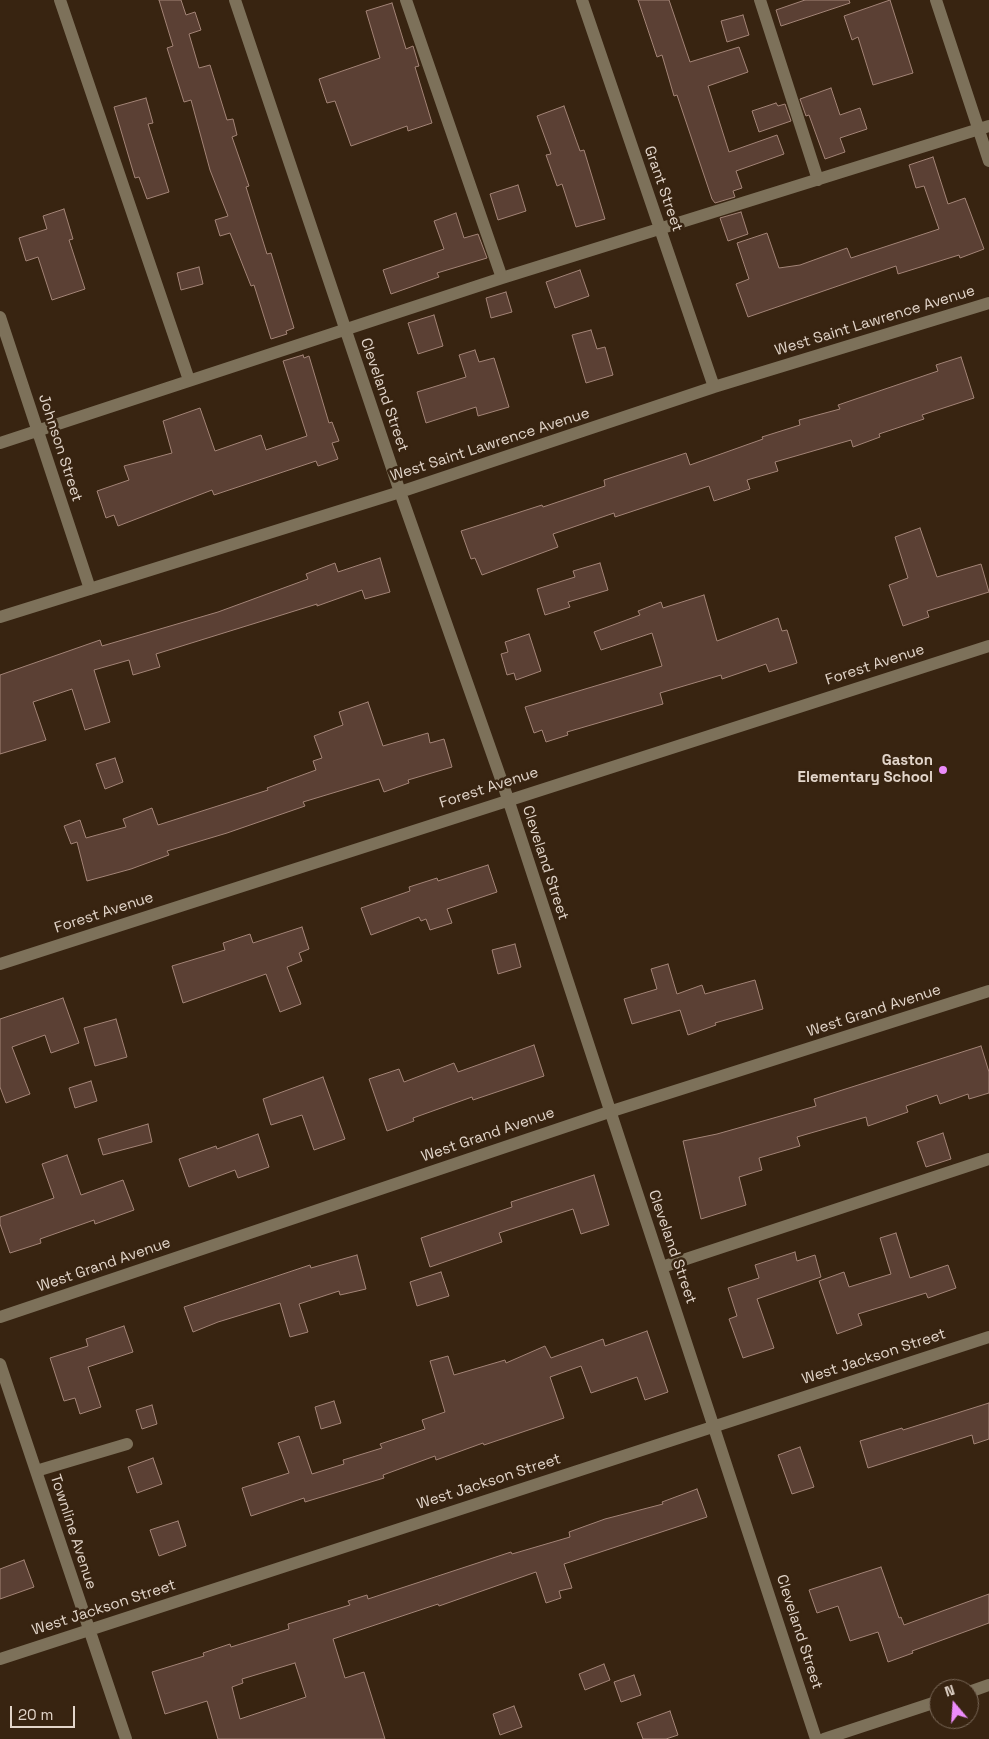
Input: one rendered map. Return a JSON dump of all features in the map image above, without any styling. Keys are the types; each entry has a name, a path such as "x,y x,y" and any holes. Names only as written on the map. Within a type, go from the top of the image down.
{"street":[{"path":"60,0 189,380"},
{"name":"Cleveland Street","path":"235,0 400,492 508,799 816,1739"},
{"path":"406,0 502,278"},
{"name":"Grant Street","path":"582,0 714,387"},
{"path":"760,0 818,180"},
{"path":"936,0 984,128 989,162"},
{"path":"0,443 502,278 984,128"},
{"name":"West Saint Lawrence Avenue","path":"0,617 400,492 714,387 989,303"},
{"name":"Johnson Street","path":"0,316 90,589"},
{"name":"Forest Avenue","path":"0,964 508,799 989,646"},
{"name":"West Grand Avenue","path":"0,1317 609,1112 989,991"},
{"path":"662,1267 989,1159"},
{"name":"West Jackson Street","path":"0,1659 989,1337"},
{"name":"Townline Avenue","path":"0,1364 126,1739"},
{"path":"36,1471 127,1444"},
{"path":"824,1739 929,1704"}],"building":[{"path":"159,0 181,0 186,15 195,12 201,30 189,34 199,68 210,65 227,120 233,119 237,135 232,137 249,186 246,187 267,254 271,253 294,328 286,331 287,334 271,339 254,285 251,286 230,233 220,236 215,220 228,216 210,170 191,100 184,102 167,48 173,46"},
{"path":"638,0 669,0 690,62 739,47 748,72 708,86 729,152 777,135 784,154 736,171 742,188 733,191 735,197 715,203 712,199 677,95 674,96 662,55 657,57"},
{"path":"805,0 849,0 850,3 781,26 776,10"},
{"path":"890,0 913,73 873,85 858,37 852,40 844,16"},
{"path":"392,3 406,49 413,46 419,66 415,67 432,123 408,131 407,126 351,146 335,101 327,103 319,79 380,58 366,11"},
{"path":"743,15 749,35 727,42 721,21"},
{"path":"831,88 840,115 860,108 867,129 840,138 845,152 825,159 809,115 806,116 800,99"},
{"path":"146,98 153,123 148,124 169,192 147,199 139,177 135,178 114,107"},
{"path":"776,103 778,106 785,104 791,121 759,132 752,111"},
{"path":"564,106 580,151 584,150 605,219 576,227 562,184 557,186 546,155 551,154 537,116"},
{"path":"933,157 948,204 965,198 984,249 960,258 959,255 898,274 896,266 748,317 736,284 749,279 737,243 767,233 779,268 800,265 847,248 851,258 939,229 924,186 916,188 909,165"},
{"path":"518,185 526,211 498,220 490,194"},
{"path":"64,209 73,239 69,240 85,289 52,300 38,257 26,261 19,238 47,229 43,216"},
{"path":"741,212 748,234 728,241 720,218"},
{"path":"456,213 464,238 478,234 487,258 437,273 439,277 391,294 383,270 444,249 434,221"},
{"path":"199,267 203,284 181,290 177,273"},
{"path":"580,270 589,296 555,308 546,282"},
{"path":"506,292 512,312 491,318 486,298"},
{"path":"434,315 443,346 418,354 408,323"},
{"path":"591,330 597,349 605,347 613,375 586,383 572,335"},
{"path":"475,350 479,362 494,358 509,407 478,416 476,407 426,423 417,392 466,377 459,355"},
{"path":"303,355 304,358 309,356 329,423 332,422 339,441 332,443 338,459 318,466 316,461 214,495 212,490 118,526 114,515 106,518 97,491 129,480 124,466 172,453 163,421 200,408 215,451 261,435 266,450 307,436 283,361"},
{"path":"961,357 974,398 922,415 924,419 879,434 880,437 853,447 851,440 775,462 778,471 747,480 750,489 714,501 709,486 615,517 614,513 553,534 558,547 482,575 475,558 471,559 461,531 542,505 543,507 605,486 604,480 686,453 690,465 763,439 762,437 800,425 799,420 840,409 838,405 938,371 936,365"},
{"path":"920,528 937,577 981,564 989,592 927,611 929,617 903,626 889,585 908,578 895,537"},
{"path":"380,558 390,592 365,599 362,590 317,606 317,604 156,654 160,667 133,675 129,660 94,670 110,722 85,730 72,689 33,702 46,740 0,754 0,675 100,640 102,646 218,612 308,579 306,574 335,563 338,572"},
{"path":"600,563 608,590 568,602 570,607 545,615 537,589 575,577 573,571"},
{"path":"704,595 717,641 778,618 782,631 787,630 797,663 769,672 766,664 722,679 721,675 660,693 663,704 567,732 568,735 546,742 542,730 534,733 525,707 662,666 652,633 601,650 594,632 640,615 638,611 661,602 663,608"},
{"path":"529,634 541,671 516,680 514,673 507,675 501,654 508,652 505,642"},
{"path":"368,702 383,746 428,733 430,743 444,739 452,767 408,780 409,783 384,792 379,779 303,802 305,806 167,851 169,855 131,869 87,881 77,842 71,844 64,826 80,820 86,838 126,827 123,819 152,808 158,825 268,790 267,788 316,770 313,761 322,758 314,736 343,725 339,712"},
{"path":"115,758 123,782 105,789 96,764"},
{"path":"488,865 497,892 447,909 452,923 430,930 426,919 421,921 419,917 371,935 361,908 410,891 409,887 437,878 438,881"},
{"path":"302,927 309,949 299,953 302,961 287,967 301,1004 280,1012 266,974 183,1003 172,966 225,950 223,943 250,934 253,943"},
{"path":"515,944 521,967 498,974 492,950"},
{"path":"668,964 677,994 702,985 705,994 755,980 763,1009 715,1023 716,1025 688,1035 680,1010 632,1024 624,999 657,989 651,969"},
{"path":"63,998 79,1043 51,1053 45,1035 12,1047 30,1094 6,1103 0,1087 0,1019"},
{"path":"116,1019 127,1057 95,1066 84,1028"},
{"path":"534,1045 544,1076 473,1100 472,1097 413,1118 414,1121 387,1131 369,1079 399,1069 404,1082 454,1063 458,1072"},
{"path":"981,1046 989,1072 989,1093 969,1099 968,1094 940,1104 937,1095 906,1106 908,1112 868,1126 866,1117 797,1137 800,1146 759,1158 762,1170 739,1177 746,1205 701,1219 683,1141 717,1134 816,1106 814,1099"},
{"path":"323,1077 345,1139 314,1150 302,1115 271,1125 263,1099"},
{"path":"91,1081 97,1101 75,1108 69,1088"},
{"path":"148,1124 152,1142 103,1155 98,1139"},
{"path":"943,1133 951,1159 926,1167 917,1142"},
{"path":"258,1134 269,1167 238,1178 235,1170 189,1187 179,1159 216,1146 217,1149"},
{"path":"67,1155 81,1195 123,1180 134,1210 95,1224 94,1220 40,1239 41,1243 10,1253 0,1224 0,1217 54,1198 42,1164"},
{"path":"594,1175 609,1225 581,1234 573,1209 499,1233 502,1242 430,1267 421,1238 512,1207 511,1202"},
{"path":"896,1233 910,1278 948,1265 956,1288 928,1298 926,1293 858,1314 862,1325 837,1334 819,1281 844,1272 849,1287 891,1274 880,1238"},
{"path":"795,1252 797,1261 815,1255 821,1277 757,1299 774,1348 743,1358 729,1319 737,1316 728,1288 759,1278 755,1265"},
{"path":"357,1255 366,1289 340,1295 339,1291 299,1304 308,1332 290,1337 280,1303 218,1322 193,1332 184,1307 310,1265 311,1268"},
{"path":"441,1272 449,1296 417,1306 410,1282"},
{"path":"124,1326 133,1352 88,1367 101,1407 80,1414 75,1398 64,1401 50,1358 88,1346 86,1339"},
{"path":"647,1331 668,1392 645,1400 637,1377 591,1393 581,1366 550,1377 564,1418 436,1460 435,1456 383,1475 384,1478 305,1502 304,1498 251,1516 242,1488 289,1473 278,1443 299,1436 312,1474 344,1464 343,1460 382,1448 380,1444 425,1429 422,1420 445,1412 430,1361 448,1356 454,1375 505,1360 506,1363 545,1346 551,1358 603,1339 605,1346"},
{"path":"334,1401 341,1423 321,1429 315,1407"},
{"path":"989,1403 989,1439 974,1444 972,1435 868,1468 860,1441 902,1428 903,1430"},
{"path":"152,1405 157,1424 142,1429 136,1410"},
{"path":"800,1447 814,1487 792,1494 778,1455"},
{"path":"153,1458 162,1484 137,1493 128,1467"},
{"path":"697,1489 707,1517 564,1564 572,1588 559,1591 561,1598 546,1603 536,1572 439,1606 438,1604 333,1639 345,1678 364,1672 385,1739 218,1739 207,1701 165,1714 152,1672 204,1656 203,1653 230,1644 231,1647 289,1629 288,1624 350,1605 348,1601 367,1595 368,1599 511,1552 512,1554 570,1537 569,1532 605,1519 663,1504 662,1502","holes":["295,1663 306,1697 240,1719 232,1687 243,1683 242,1679"]},
{"path":"178,1521 186,1546 159,1556 150,1530"},
{"path":"24,1560 34,1587 0,1599 0,1569"},
{"path":"881,1567 899,1618 901,1617 904,1625 989,1594 989,1623 912,1651 913,1653 888,1662 878,1632 850,1641 838,1606 817,1613 809,1590"},
{"path":"604,1664 610,1680 585,1690 579,1674"},
{"path":"634,1675 641,1695 621,1702 614,1682"},
{"path":"514,1706 522,1727 500,1735 493,1714"},
{"path":"670,1711 678,1735 666,1739 643,1739 637,1723"}],"place":[{"name":"Gaston Elementary School","path":"943,770"}]}
